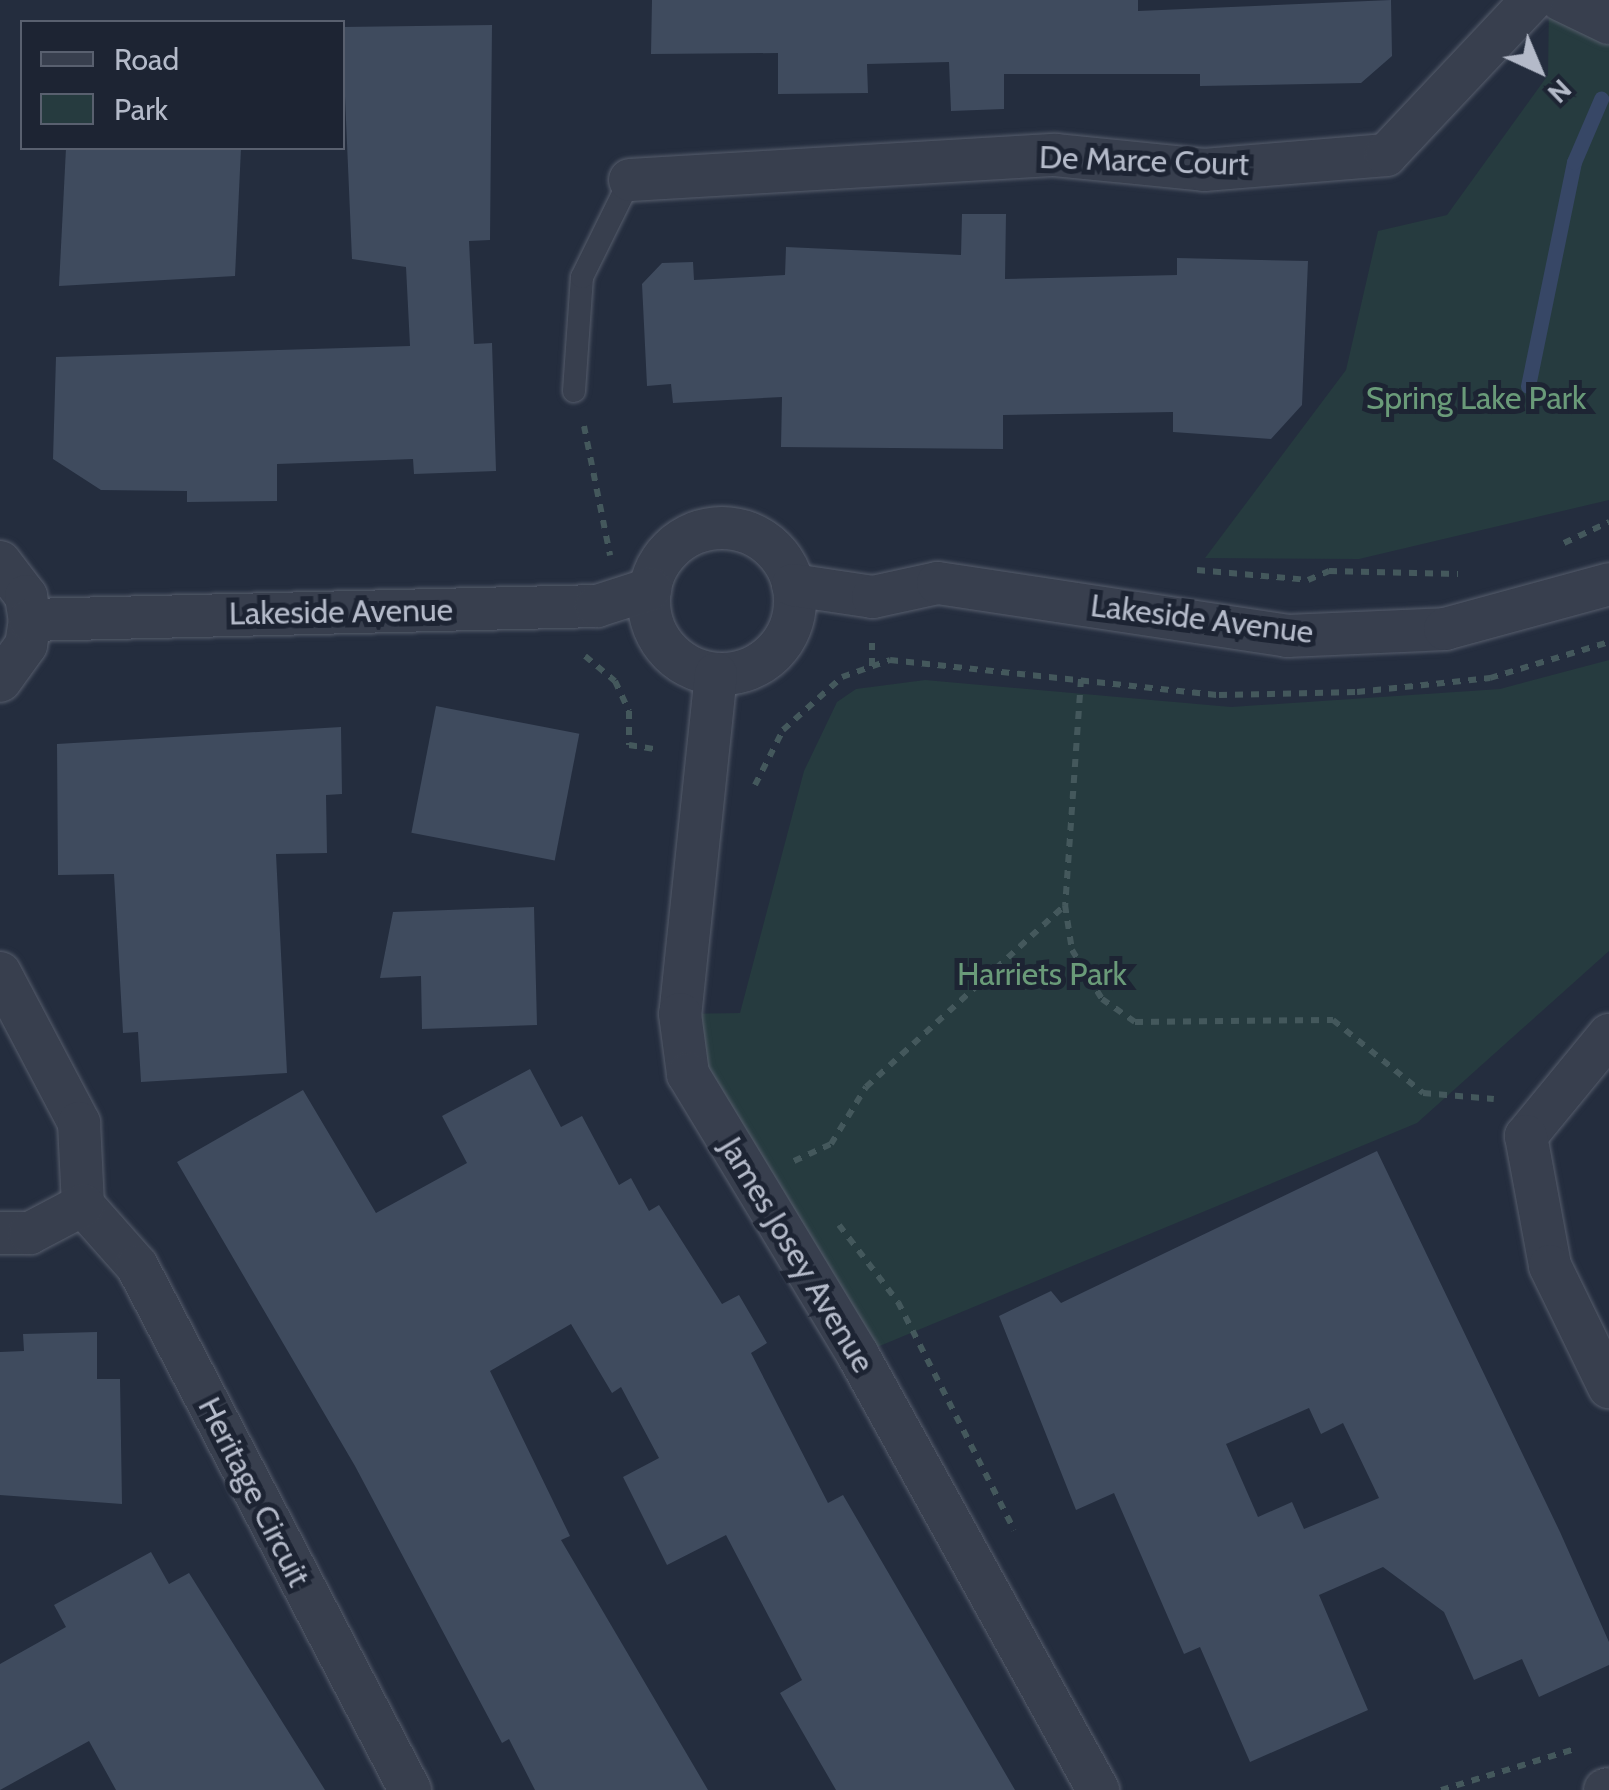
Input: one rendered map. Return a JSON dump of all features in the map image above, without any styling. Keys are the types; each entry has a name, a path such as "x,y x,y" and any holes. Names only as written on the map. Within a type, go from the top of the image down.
{"street":[{"name":"De Marce Court","path":"630,180 1055,155 1204,170 1386,155 1532,0"},
{"path":"1561,0 1609,23"},
{"path":"720,528 767,544 793,586 790,630 777,649 739,672 716,674 692,668 658,636 650,589 674,546 720,528"},
{"path":"0,562 26,596 30,620 26,645 0,681"},
{"name":"Lakeside Avenue","path":"793,586 873,597 938,583 1287,636 1445,629 1609,584"},
{"name":"Lakeside Avenue","path":"30,620 597,606 650,589"},
{"name":"James Josey Avenue","path":"716,674 680,1014 688,1074 1098,1790"},
{"path":"0,973 79,1124 83,1204 30,1233 0,1233"},
{"path":"1609,1036 1526,1136 1550,1266 1609,1387"},
{"name":"Heritage Circuit","path":"83,1204 137,1266 410,1790"}],"lane":[{"path":"574,391 582,276 630,180"}],"path":[{"path":"574,391 611,549 597,606 597,661 629,710 629,745 765,766"},
{"path":"1558,546 1609,522"},
{"path":"1190,570 1308,580 1329,571 1468,574"},
{"path":"872,666 873,597"},
{"path":"750,795 783,730 842,677 890,660 1219,695 1357,692 1490,678 1609,642"},
{"path":"568,649 597,661"},
{"path":"1081,679 1065,905 1072,950 1102,999 1135,1022 1332,1020 1423,1093 1501,1099 1526,1136"},
{"path":"752,1180 831,1144 866,1086 1065,905"},
{"path":"780,1147 804,1178"},
{"path":"827,1209 898,1302 1020,1542"},
{"path":"1441,1790 1590,1744"}],"green space":[{"name":"Spring Lake Park","path":"1549,0 1609,0 1609,500 1359,559 1205,558 1346,370 1378,231 1447,215 1548,75"},
{"name":"Harriets Park","path":"1609,660 1609,951 1417,1123 858,1355 680,1014 740,1013 804,771 837,702 856,689 925,680 1231,707 1500,689"}],"building":[{"path":"652,0 1138,0 1138,11 1391,0 1392,56 1361,83 1200,86 1200,74 1004,74 1004,109 951,111 949,62 867,64 868,93 778,94 778,53 651,54"},
{"path":"492,25 490,240 469,241 474,344 492,343 496,471 414,474 413,459 277,464 277,501 187,502 187,491 101,490 53,459 56,357 410,346 406,267 352,259 345,27"},
{"path":"66,150 241,150 235,276 59,286"},
{"path":"962,214 1006,214 1005,279 1177,275 1177,258 1308,261 1302,405 1271,439 1173,432 1173,412 1003,415 1003,449 781,447 782,397 673,403 671,384 647,386 642,284 662,263 693,262 694,280 785,275 786,247 961,255"},
{"path":"436,706 579,734 555,860 411,833"},
{"path":"341,727 342,794 326,795 327,853 276,854 287,1073 141,1082 138,1032 123,1033 114,874 58,875 57,744"},
{"path":"534,907 537,1025 422,1029 421,976 380,978 393,912"},
{"path":"530,1069 561,1127 582,1116 619,1185 631,1178 649,1211 659,1205 722,1304 739,1295 767,1343 751,1353 828,1503 843,1495 1015,1790 836,1790 780,1693 802,1680 726,1535 667,1565 623,1477 659,1458 621,1387 612,1393 571,1324 490,1371 570,1536 561,1540 708,1790 535,1790 509,1739 502,1743 355,1466 177,1162 303,1090 376,1213 467,1163 442,1116"},
{"path":"1377,1151 1560,1532 1609,1642 1609,1665 1539,1697 1522,1659 1474,1680 1444,1612 1383,1567 1319,1595 1368,1710 1250,1762 1200,1647 1184,1654 1114,1493 1076,1510 999,1316 1051,1291 1061,1303","holes":["1309,1408 1321,1434 1343,1423 1379,1498 1304,1529 1292,1502 1258,1517 1226,1444"]},
{"path":"97,1332 97,1379 120,1379 122,1504 0,1495 0,1352 24,1351 23,1334"},
{"path":"151,1552 169,1584 189,1573 325,1790 116,1790 89,1741 0,1790 0,1664 66,1627 54,1605"}],"waterway":[{"path":"1528,386 1574,162 1601,99"}]}
